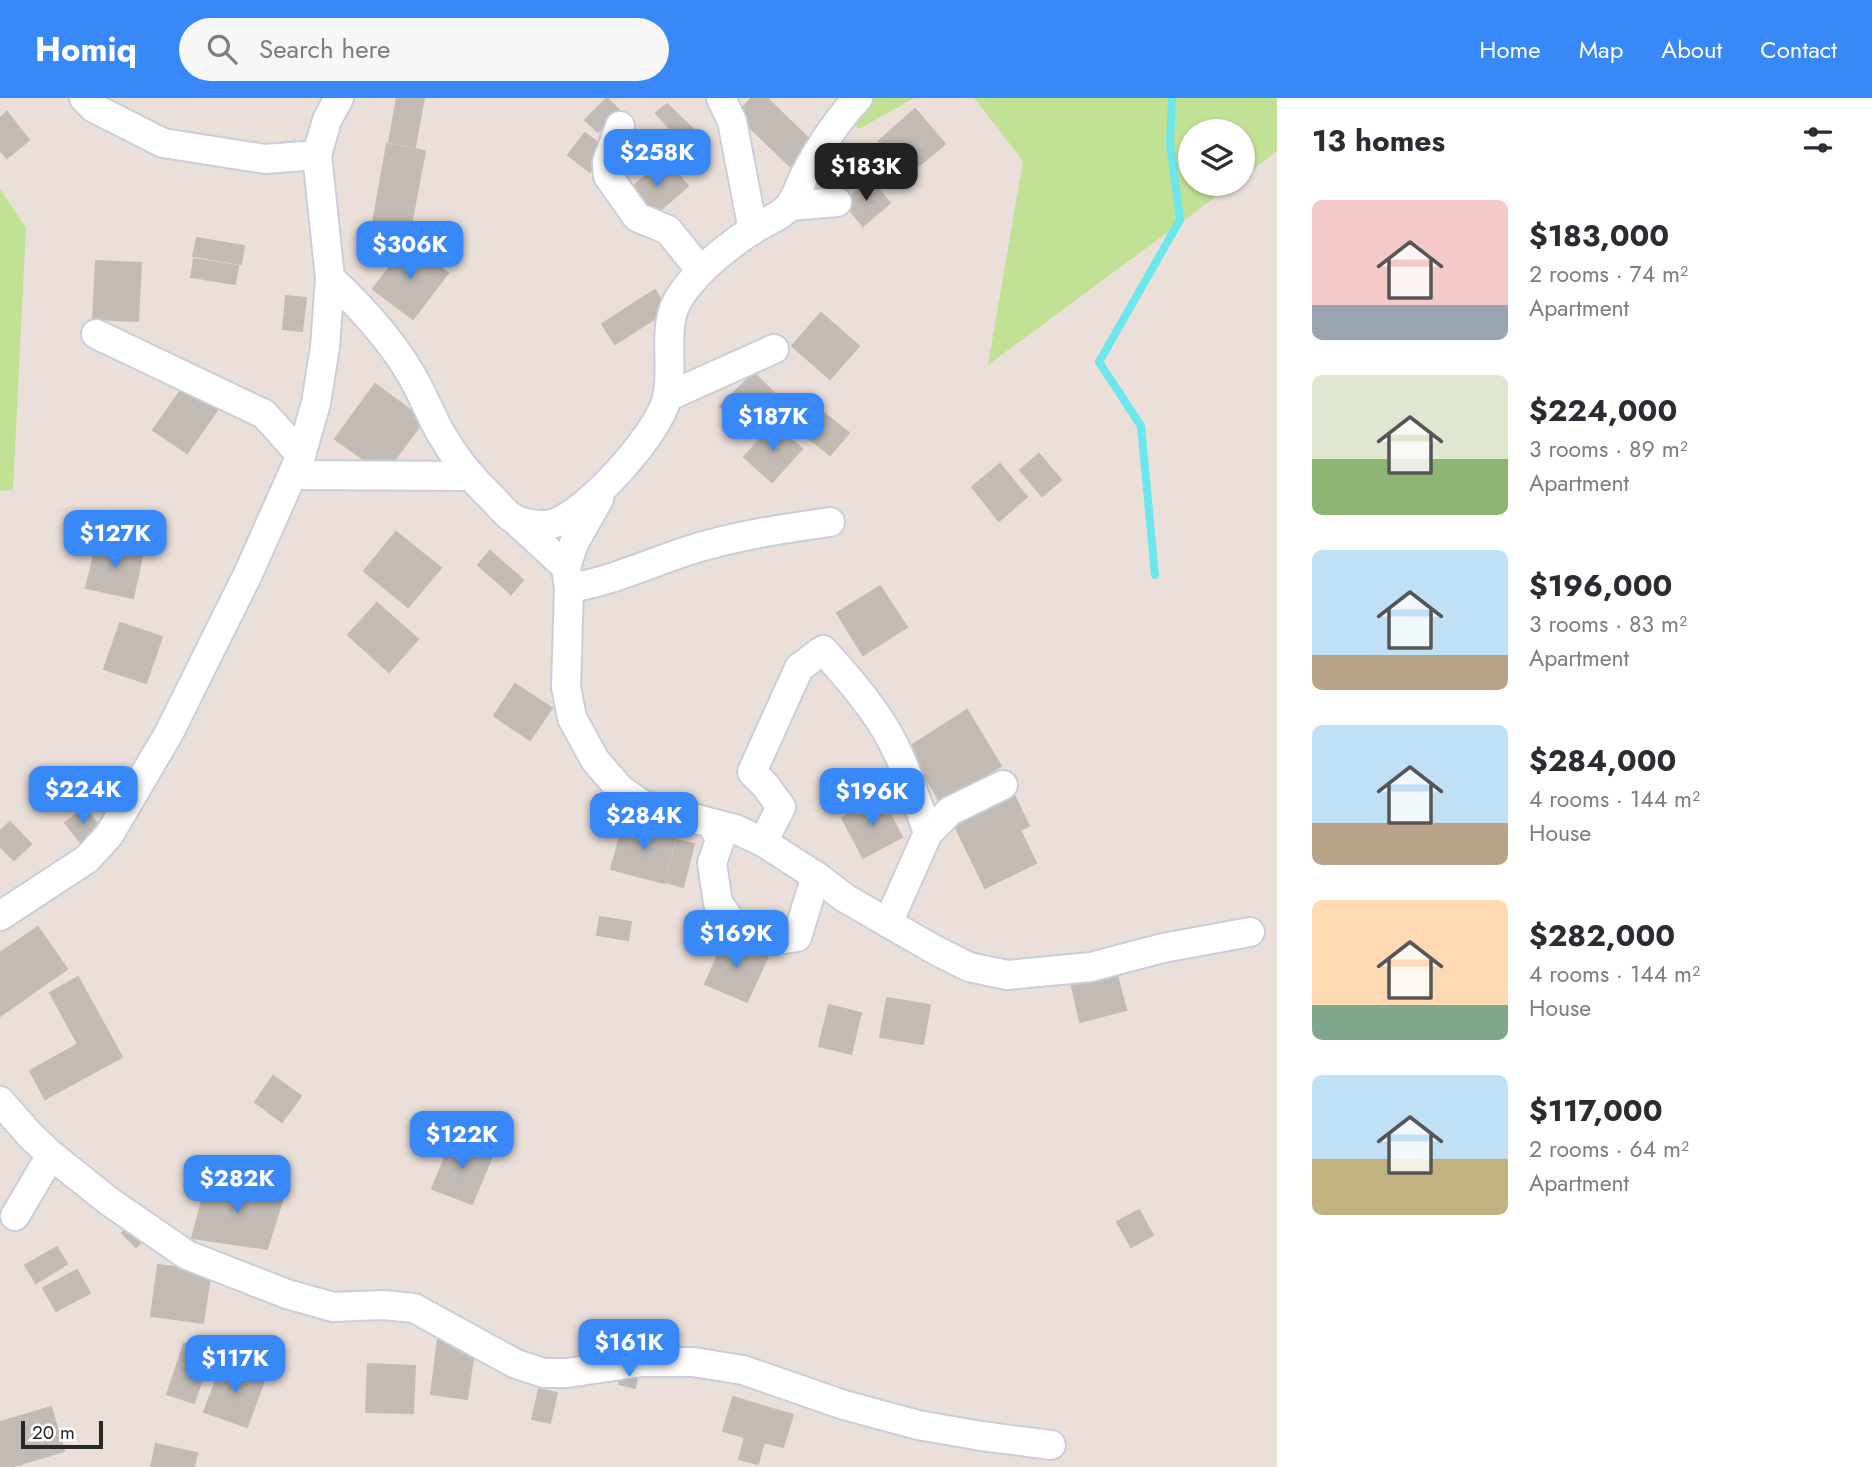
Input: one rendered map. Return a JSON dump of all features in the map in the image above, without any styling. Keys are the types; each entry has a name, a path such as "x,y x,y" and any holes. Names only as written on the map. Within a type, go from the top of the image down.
{"street":[{"path":"84,98 94,108 163,143 265,159 317,155"},
{"path":"0,916 88,859 109,835 169,733 248,574 297,465 316,403 325,347 330,278 317,155 327,120 339,98"},
{"path":"721,98 732,121 753,230"},
{"path":"858,98 833,127 789,206 753,230 691,279 678,298 671,315 667,397 654,426 588,515 574,543 567,578 566,687 572,718 595,760 620,789 643,805 735,829 763,842 817,876 845,898 969,967 1007,975 1091,967 1215,936 1250,932"},
{"path":"620,126 607,162 608,176 637,217 668,230 701,271"},
{"path":"789,206 836,202"},
{"path":"330,278 356,302 384,335 409,371 440,432 470,477 567,578 597,584 686,551 744,535 830,522"},
{"path":"96,334 264,414 297,465"},
{"path":"667,397 774,349"},
{"path":"297,465 470,477"},
{"path":"512,518 535,524 551,524 582,506 614,477"},
{"path":"763,842 782,807 752,772 799,668 823,650 844,673 884,727 908,777 928,833"},
{"path":"888,923 928,833 950,811 1003,785"},
{"path":"712,823 720,840 712,863 718,903 733,924 785,939 797,937 817,876"},
{"path":"0,1101 51,1156 110,1202 187,1255 288,1294 333,1307 383,1305 414,1308 516,1364 544,1373 567,1373 642,1362 693,1362 743,1370 844,1405 918,1425 1051,1445"},
{"path":"15,1216 51,1156"}],"green space":[{"path":"836,98 914,98 859,129"},
{"path":"974,98 1277,98 1277,151 1255,168 1255,119 1178,119 1178,196 1217,196 988,365 1023,161"},
{"path":"0,189 26,228 13,490 0,491"}],"building":[{"path":"397,98 424,98 415,147 389,142"},
{"path":"607,98 620,111 598,132 585,120"},
{"path":"752,98 767,98 814,144 791,167 736,114"},
{"path":"667,104 698,134 681,148 669,134 672,131 656,113"},
{"path":"915,109 945,144 909,174 879,141"},
{"path":"7,112 29,140 7,158 0,150 0,118"},
{"path":"585,133 607,150 590,172 568,155"},
{"path":"387,144 425,151 408,241 371,234"},
{"path":"664,159 688,186 650,219 626,193"},
{"path":"870,180 890,203 863,226 843,202"},
{"path":"197,238 244,246 241,264 193,256"},
{"path":"408,243 448,273 413,319 373,289"},
{"path":"194,259 238,266 235,284 191,277"},
{"path":"96,261 141,263 138,321 93,319"},
{"path":"655,290 668,310 615,344 602,324"},
{"path":"286,296 306,298 302,331 283,329"},
{"path":"821,313 859,346 830,379 792,346"},
{"path":"754,373 780,399 746,432 720,406"},
{"path":"375,384 424,420 384,474 335,439"},
{"path":"184,386 218,409 187,453 153,430"},
{"path":"825,414 849,433 830,455 806,436"},
{"path":"774,424 802,449 772,482 744,457"},
{"path":"1039,454 1061,480 1042,496 1020,470"},
{"path":"1000,464 1027,497 999,521 972,487"},
{"path":"396,532 441,568 408,607 364,571"},
{"path":"97,542 143,552 133,598 86,588"},
{"path":"490,551 523,580 511,594 478,565"},
{"path":"880,586 907,627 863,655 837,613"},
{"path":"377,603 418,639 389,672 348,635"},
{"path":"120,623 162,637 146,683 104,669"},
{"path":"515,684 552,708 530,740 494,716"},
{"path":"967,710 1001,766 941,804 909,747"},
{"path":"86,772 98,784 85,797 72,785"},
{"path":"1014,795 1029,826 1020,830 1036,863 985,888 954,824"},
{"path":"881,797 902,837 863,858 842,818"},
{"path":"85,808 101,829 82,844 65,823"},
{"path":"10,822 31,844 14,860 0,846 0,831"},
{"path":"624,822 676,835 664,883 611,869"},
{"path":"677,840 694,844 683,887 666,882"},
{"path":"600,917 631,922 628,940 597,935"},
{"path":"38,927 67,969 0,1016 0,953"},
{"path":"726,937 768,956 747,1002 705,984"},
{"path":"1116,971 1126,1010 1080,1022 1071,982"},
{"path":"78,977 122,1057 45,1099 30,1071 78,1044 50,993"},
{"path":"887,998 930,1005 923,1044 880,1037"},
{"path":"829,1005 861,1013 851,1054 819,1046"},
{"path":"273,1076 301,1096 282,1122 255,1102"},
{"path":"453,1138 493,1154 472,1204 432,1189"},
{"path":"208,1178 283,1198 267,1249 192,1238"},
{"path":"1139,1210 1153,1235 1131,1247 1117,1222"},
{"path":"137,1218 151,1233 136,1247 122,1233"},
{"path":"57,1247 67,1264 36,1283 25,1265"},
{"path":"158,1265 211,1271 203,1323 151,1316"},
{"path":"77,1270 90,1293 56,1311 43,1288"},
{"path":"438,1339 475,1345 467,1399 431,1394"},
{"path":"184,1344 211,1353 194,1403 167,1394"},
{"path":"223,1362 265,1378 247,1427 204,1412"},
{"path":"368,1364 415,1366 413,1413 366,1412"},
{"path":"622,1370 638,1373 635,1388 619,1384"},
{"path":"539,1389 557,1393 550,1423 532,1419"},
{"path":"733,1397 793,1415 783,1447 764,1442 758,1464 739,1459 745,1437 723,1431"},
{"path":"51,1407 64,1451 11,1467 0,1467 0,1422"},
{"path":"156,1444 197,1453 194,1467 151,1467"}],"waterway":[{"path":"1155,575 1141,426 1099,362 1180,220 1170,143 1172,98"}]}
